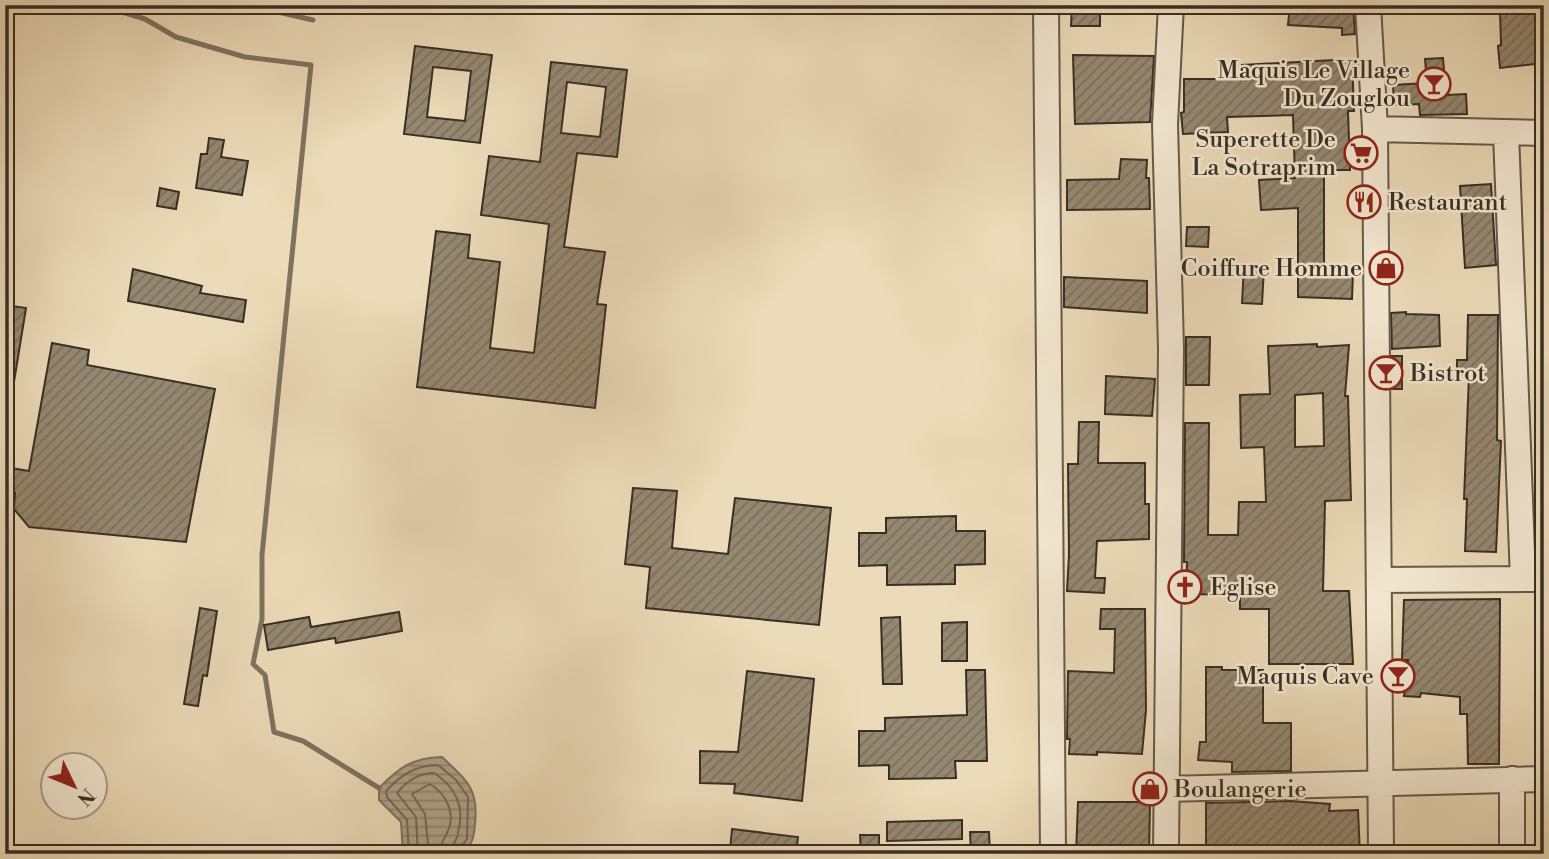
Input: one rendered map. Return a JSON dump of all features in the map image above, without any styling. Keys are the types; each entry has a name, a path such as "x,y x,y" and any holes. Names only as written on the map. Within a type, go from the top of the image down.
{"street":[{"path":"1046,5 1053,854"},
{"path":"1166,854 1171,348 1165,124 1171,5"},
{"path":"1368,5 1375,129 1381,854"},
{"path":"1375,129 1544,133"},
{"path":"1379,580 1534,579 1506,133"},
{"path":"1512,779 1512,854"},
{"path":"1166,789 1544,779"}],"water":[{"path":"442,757 464,779 473,793 476,812 472,840 463,854 403,854 401,822 379,800 379,788 407,765 422,759"}],"building":[{"path":"1072,5 1100,5 1100,26 1071,26"},
{"path":"1290,5 1319,5 1319,9 1353,6 1355,34 1342,35 1342,28 1288,25"},
{"path":"1500,10 1544,11 1544,63 1500,68"},
{"path":"415,46 492,55 480,143 404,134","holes":["433,67 471,71 465,121 427,117"]},
{"path":"1073,55 1154,56 1150,122 1075,124"},
{"path":"1443,58 1446,95 1466,94 1467,114 1420,115 1419,104 1394,105 1393,85 1427,83 1425,59"},
{"path":"1352,59 1354,111 1348,111 1350,170 1324,170 1324,272 1353,273 1352,299 1298,297 1298,208 1261,210 1259,180 1295,178 1293,115 1227,117 1228,132 1183,134 1181,113 1184,112 1184,79 1243,79 1242,65"},
{"path":"551,62 627,70 617,157 577,153 564,247 605,252 597,304 606,305 595,408 417,387 436,231 470,235 468,258 500,262 490,348 534,353 549,224 481,215 489,156 540,162","holes":["567,82 606,87 600,137 561,133"]},
{"path":"209,138 224,140 221,157 248,161 242,195 196,188 201,154 207,154"},
{"path":"1121,159 1147,160 1150,209 1067,210 1067,180 1119,179"},
{"path":"1491,184 1496,265 1465,268 1460,186"},
{"path":"160,188 179,192 176,209 157,206"},
{"path":"1187,227 1209,227 1208,247 1186,246"},
{"path":"1244,266 1264,268 1262,304 1242,303"},
{"path":"133,269 202,286 200,293 246,300 243,322 128,301"},
{"path":"1064,277 1147,281 1147,313 1064,307"},
{"path":"5,305 26,308 13,388 5,387"},
{"path":"1391,313 1439,315 1440,346 1392,349"},
{"path":"1468,315 1498,315 1497,440 1501,441 1496,552 1465,551 1467,499 1464,499 1469,375 1457,375 1457,360 1467,360"},
{"path":"1186,337 1210,337 1209,385 1186,385"},
{"path":"52,343 89,350 87,365 215,389 186,542 29,527 14,509 15,493 5,493 5,467 29,471"},
{"path":"1349,345 1345,396 1348,396 1351,500 1325,501 1323,591 1349,591 1353,664 1269,664 1269,609 1240,609 1240,595 1186,594 1185,423 1209,423 1208,535 1238,535 1239,502 1266,502 1264,447 1241,448 1240,395 1270,394 1268,346","holes":["1323,393 1324,446 1295,447 1295,395"]},
{"path":"1392,356 1402,356 1402,389 1392,389"},
{"path":"1106,376 1155,379 1152,416 1105,414"},
{"path":"1079,422 1099,422 1098,463 1145,463 1145,504 1149,504 1149,539 1097,541 1095,578 1105,578 1104,593 1067,591 1068,464 1078,464"},
{"path":"633,488 677,491 672,548 728,554 735,498 831,508 819,625 646,608 650,567 625,564"},
{"path":"956,516 956,531 985,531 985,564 955,565 955,584 887,585 887,565 859,566 859,533 886,533 886,518"},
{"path":"1500,599 1499,764 1468,764 1467,714 1460,714 1460,697 1421,693 1420,697 1404,696 1408,660 1402,660 1404,600"},
{"path":"200,608 217,611 207,676 203,675 198,706 184,704"},
{"path":"1101,609 1145,609 1146,710 1142,754 1069,754 1068,671 1114,673 1115,629 1100,629"},
{"path":"399,612 402,631 336,643 335,638 268,650 264,625 309,617 311,627"},
{"path":"900,617 902,684 883,684 881,618"},
{"path":"967,622 967,661 942,661 942,623"},
{"path":"1206,667 1222,667 1222,670 1263,670 1263,723 1291,723 1291,771 1232,772 1232,762 1198,760 1200,742 1206,742"},
{"path":"966,670 985,670 987,761 955,761 956,778 889,779 889,765 859,766 859,731 885,731 885,718 967,715"},
{"path":"747,671 814,679 802,801 734,793 735,784 700,783 700,751 738,752"},
{"path":"1291,801 1330,804 1329,811 1358,810 1360,854 1206,854 1206,803"},
{"path":"1078,802 1150,802 1149,854 1076,854"},
{"path":"962,820 962,839 887,841 887,822"},
{"path":"732,829 798,837 796,854 730,850"},
{"path":"970,832 989,832 990,854 971,854"},
{"path":"860,835 879,835 879,854 861,854"}],"waterway":[{"path":"99,5 145,19 176,37 245,57 311,65 262,555 262,619 253,664 265,675 274,732 303,741 379,788"},
{"path":"247,5 313,20"}],"place":[{"name":"Maquis Le Village Du Zouglou","path":"1434,84"},
{"name":"Superette De La Sotraprim","path":"1361,153"},
{"name":"Restaurant","path":"1364,202"},
{"name":"Coiffure Homme","path":"1386,268"},
{"name":"Bistrot","path":"1386,373"},
{"name":"Eglise","path":"1185,587"},
{"name":"Maquis Cave","path":"1398,676"},
{"name":"Boulangerie","path":"1150,789"}]}
